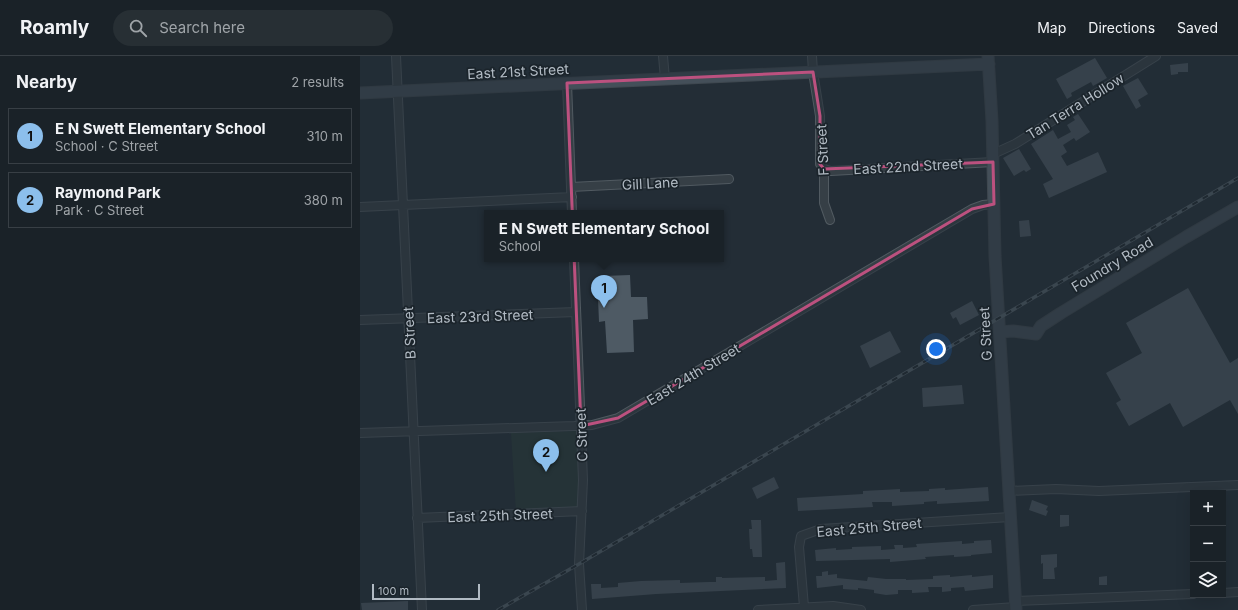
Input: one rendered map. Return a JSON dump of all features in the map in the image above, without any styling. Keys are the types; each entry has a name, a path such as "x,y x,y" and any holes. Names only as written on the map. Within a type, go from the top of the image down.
{"main road":[{"name":"East 21st Street","path":"360,93 813,72 989,60"},
{"name":"G Street","path":"989,60 995,256 1016,606"},
{"name":"Foundry Road","path":"1000,332 1013,331 1036,334 1041,326 1061,313 1238,207"}],"street":[{"name":"B Street","path":"396,56 422,610"},
{"path":"663,56 665,79"},
{"name":"F Street","path":"812,56 820,116 820,164 824,169 824,203 830,220"},
{"name":"Tan Terra Hollow","path":"993,158 1156,56"},
{"path":"567,83 572,210"},
{"name":"East 22nd Street","path":"824,169 831,170 993,158"},
{"name":"Gill Lane","path":"571,187 729,179"},
{"path":"360,207 572,197"},
{"name":"East 24th Street","path":"360,433 581,426 604,423 618,418 972,209 983,205 994,204"},
{"name":"C Street","path":"574,262 583,480 579,564 582,610"},
{"name":"East 23rd Street","path":"360,320 576,312"},
{"path":"1009,491 1056,489 1099,492 1238,485"},
{"name":"East 25th Street","path":"418,518 582,512"},
{"name":"East 25th Street","path":"804,607 799,547 801,536 821,529 1010,517"},
{"path":"1226,593 1238,592"},
{"path":"973,610 1190,594"},
{"path":"758,610 833,606 861,610"}],"highlighted area":[{"path":"813,72 820,116 820,164 824,169 993,162 994,204 972,209 618,418 581,426 567,83"}],"green space":[{"path":"579,431 579,510 516,512 511,433"}],"building":[{"path":"1095,58 1107,78 1093,86 1091,82 1071,93 1072,96 1067,99 1056,79"},
{"path":"1188,63 1188,72 1178,72 1178,74 1171,75 1170,65"},
{"path":"1138,78 1148,94 1138,100 1141,106 1136,109 1123,86"},
{"path":"1078,114 1090,132 1076,141 1074,138 1063,145 1067,152 1061,156 1067,166 1098,152 1107,172 1049,198 1043,184 1053,179 1031,144 1053,130 1058,139 1071,132 1067,125 1075,120 1073,117"},
{"path":"1019,149 1031,169 1026,172 1024,170 1014,176 1003,158"},
{"path":"1029,220 1031,236 1020,237 1019,221"},
{"path":"630,275 631,297 647,297 648,319 633,320 634,352 607,353 605,321 599,322 598,298 604,298 603,276"},
{"path":"1188,288 1230,363 1238,358 1238,414 1230,400 1183,427 1170,403 1129,426 1116,403 1121,400 1106,373 1142,353 1126,323"},
{"path":"972,301 979,315 960,325 956,317 953,319 950,313"},
{"path":"890,331 901,352 870,368 860,346"},
{"path":"962,385 964,404 923,407 922,388"},
{"path":"774,477 779,488 757,499 752,488"},
{"path":"988,487 989,501 937,504 937,501 924,502 924,504 892,506 892,502 872,502 873,507 798,511 797,498 863,494 863,491 900,489 900,492 929,491 929,489 945,488 945,490"},
{"path":"1032,500 1048,506 1046,516 1029,510"},
{"path":"1060,515 1069,515 1069,526 1060,527"},
{"path":"751,520 761,520 762,557 753,557 752,549 750,549 749,529 752,529"},
{"path":"991,540 992,553 971,556 954,557 954,555 925,557 926,559 890,562 890,559 816,561 815,550 836,548 836,550 852,549 852,547 881,546 881,550 895,549 894,545 903,545 903,548 917,547 916,544 962,541 962,544 974,543 974,541"},
{"path":"1057,554 1057,567 1054,568 1055,579 1043,579 1043,563 1041,564 1041,555"},
{"path":"785,562 786,588 656,594 592,599 591,584 601,584 601,588 618,587 618,583 641,581 680,580 680,583 716,582 716,577 765,577 765,581 777,580 776,563"},
{"path":"828,571 828,575 837,574 837,578 867,581 868,577 906,580 933,579 933,576 950,575 950,577 972,575 972,577 993,575 993,588 965,591 964,587 951,588 951,591 942,592 942,587 928,587 929,592 912,593 912,590 898,590 898,594 886,595 874,593 874,590 858,588 858,590 843,589 843,585 817,588 816,576 822,576 822,572"},
{"path":"1107,576 1107,585 1099,585 1099,577"},
{"path":"408,601 408,610 362,610 361,603"}],"railway":[{"path":"498,610 1238,178"}],"place":[{"name":"E N Swett Elementary School","path":"604,308"},
{"name":"Raymond Park","path":"546,472"}]}
